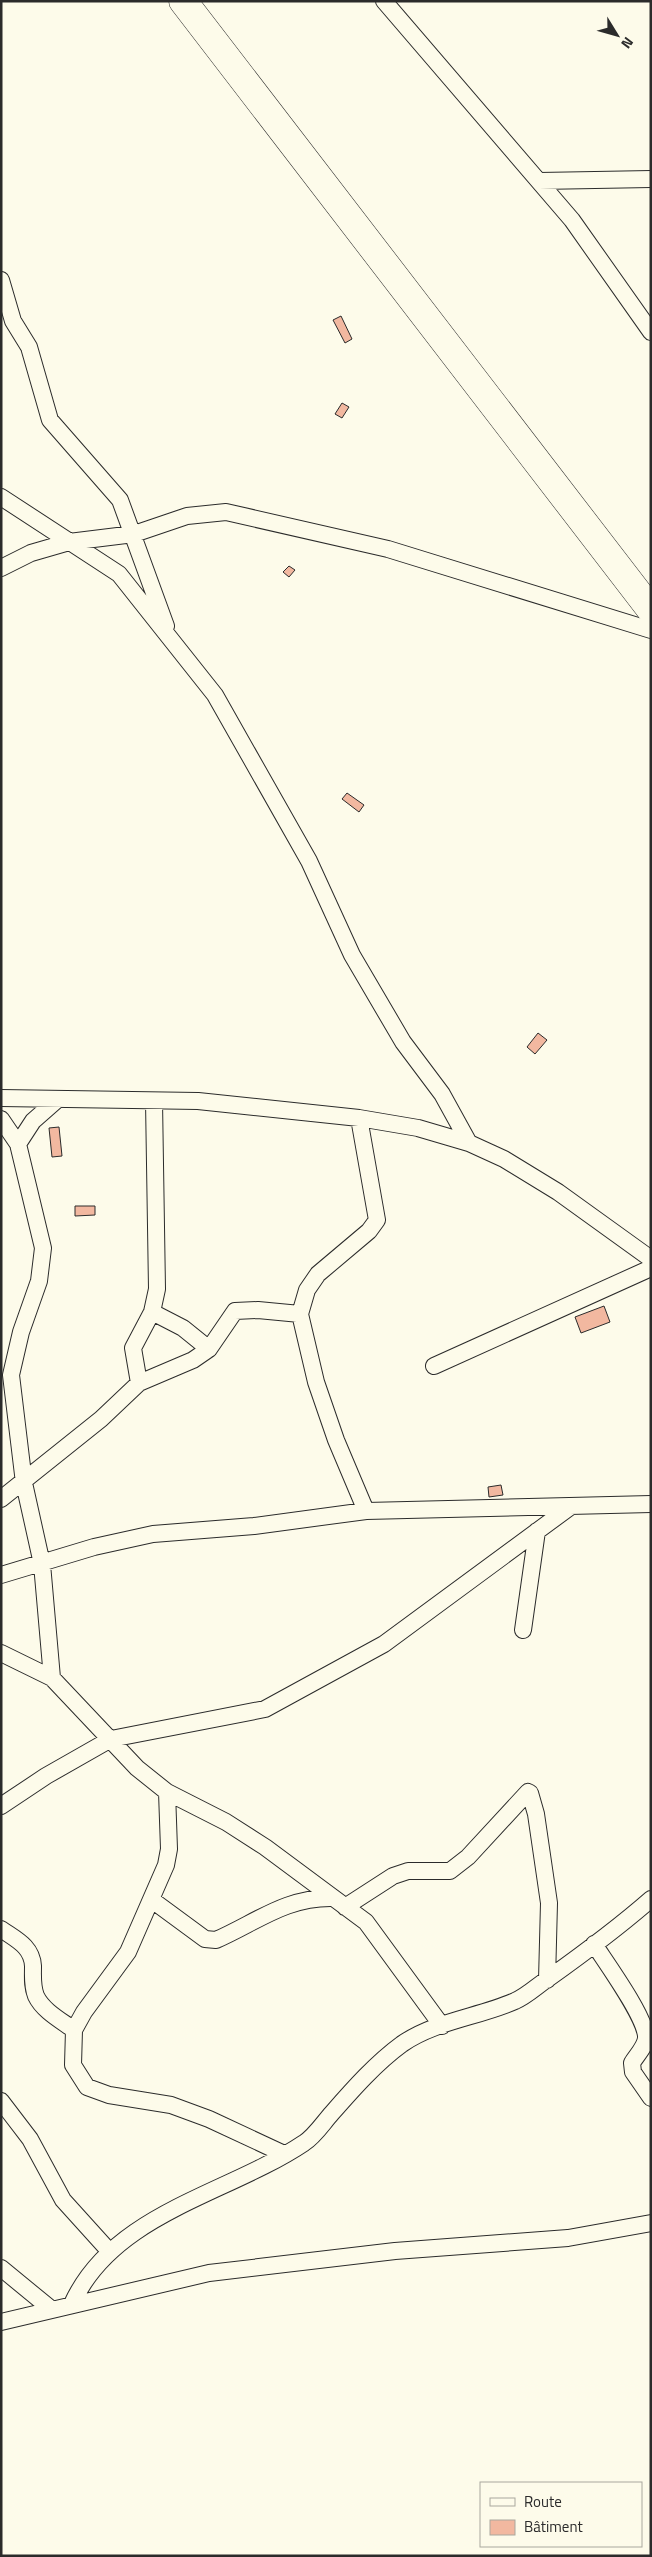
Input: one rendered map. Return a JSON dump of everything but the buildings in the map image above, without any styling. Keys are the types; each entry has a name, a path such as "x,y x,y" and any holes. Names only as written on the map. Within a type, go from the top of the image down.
{"highway":[{"path":"183,1 651,610"}],"street":[{"path":"385,2 572,220 651,332"},
{"path":"539,181 651,179"},
{"path":"1,280 13,321 29,346 50,420 120,500 134,534 170,638"},
{"path":"1,497 119,574 215,695 309,861 352,955 403,1042 442,1094 470,1144"},
{"path":"1,568 30,553 69,542 134,534 187,516 226,512 388,549 651,630"},
{"path":"1,1098 198,1101 358,1118 418,1128 470,1144 504,1159 558,1192 651,1259"},
{"path":"18,1144 34,1121 58,1099"},
{"path":"139,1383 134,1348 152,1312 157,1289 154,1101"},
{"path":"358,1118 377,1220 369,1231 318,1274 307,1290 300,1314 316,1382 336,1440 366,1511"},
{"path":"1,1119 18,1144 43,1248 39,1280 21,1332 11,1375 24,1483 42,1564 52,1678"},
{"path":"434,1366 651,1268"},
{"path":"1,1499 24,1483 101,1419 139,1383 193,1360 209,1348 236,1312 258,1310 300,1314"},
{"path":"152,1312 183,1328 209,1348"},
{"path":"1,1575 94,1547 154,1534 254,1526 366,1511 651,1504"},
{"path":"1,1806 46,1776 111,1739 265,1709 384,1644 570,1507"},
{"path":"523,1630 537,1530"},
{"path":"1,1654 52,1678 137,1768 167,1792 226,1822 266,1847 366,1922 442,2026"},
{"path":"167,1792 169,1848 166,1865 128,1952 84,2012 74,2030 73,2065 87,2087 110,2095 171,2105 209,2119 284,2154"},
{"path":"152,1900 205,1939 216,1940 284,1905 311,1898 339,1902 393,1876 408,1871 450,1871 468,1858 528,1792 530,1793 536,1814 548,1903 546,1980"},
{"path":"72,2304 80,2287 110,2252 149,2222 305,2143 386,2056 404,2043 442,2026 516,2001 594,1944 651,1898"},
{"path":"1,1930 24,1945 31,1954 33,1964 32,1982 37,1998 46,2009 74,2030"},
{"path":"594,1944 638,2016 646,2035 645,2042 632,2063 633,2072 651,2098"},
{"path":"1,2101 30,2139 63,2200 110,2252"},
{"path":"1,2322 209,2273 395,2251 568,2238 651,2223"},
{"path":"1,2268 51,2309"}]}
